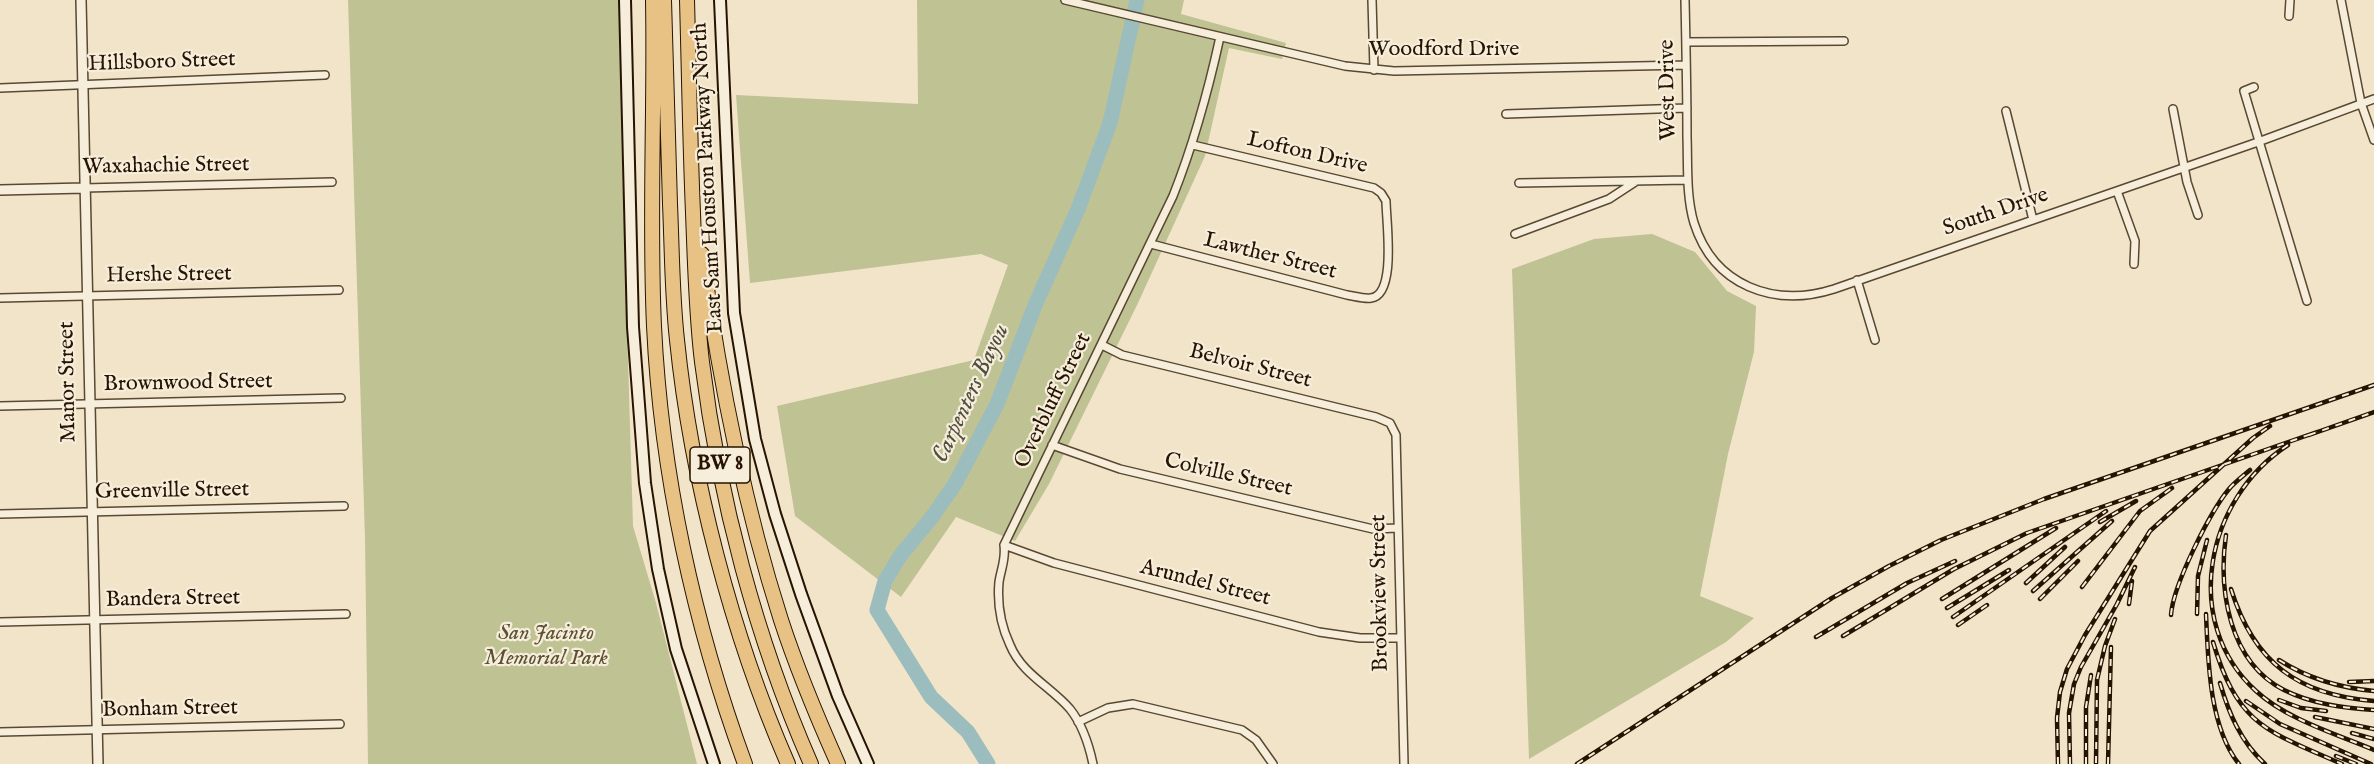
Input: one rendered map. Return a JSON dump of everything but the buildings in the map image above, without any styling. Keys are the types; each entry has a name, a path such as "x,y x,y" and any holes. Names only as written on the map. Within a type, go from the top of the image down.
{"highway":[{"path":"653,0 654,327 662,409 674,495 703,629 722,697 745,764"},
{"name":"East Sam Houston Parkway North","path":"664,0 673,299 688,423 710,525 728,593 752,669 788,764"},
{"name":"East Sam Houston Parkway North","path":"687,0 697,308 710,416 734,529 762,635 811,764"},
{"path":"691,154 708,296 733,435 750,509 780,617 838,764"}],"main road":[{"path":"625,0 633,327 645,483 658,568 676,649 714,764"},
{"name":"East Sam Houston Parkway North","path":"720,0 734,313 756,439 775,514 801,594 838,696 868,764"}],"street":[{"name":"Manor Street","path":"81,0 98,764"},
{"name":"Woodford Drive","path":"1065,0 1345,66 1374,70 1686,65"},
{"path":"1372,0 1374,70"},
{"name":"West Drive","path":"1685,0 1688,180"},
{"path":"2289,16 2290,0"},
{"path":"2341,0 2361,103 2374,140"},
{"name":"Overbluff Street","path":"1093,764 1078,722 1070,709 1022,664 1006,638 999,616 999,581 1005,557 1004,545 1173,195 1193,145 1206,101 1220,37"},
{"path":"1686,42 1844,41"},
{"name":"Hillsboro Street","path":"0,88 325,75"},
{"path":"2254,87 2244,92 2307,301"},
{"name":"South Drive","path":"1688,180 1690,208 1698,234 1713,261 1735,279 1762,292 1786,296 1824,292 2258,142 2374,99"},
{"path":"1506,114 1687,108"},
{"path":"2173,109 2180,151 2186,167 2187,182 2198,215"},
{"path":"2006,111 2033,220"},
{"name":"Lofton Drive","path":"1193,145 1374,188 1381,193 1386,201 1388,276 1380,293"},
{"path":"1519,183 1688,180"},
{"name":"Waxahachie Street","path":"0,190 333,182"},
{"path":"1515,234 1610,200 1635,182"},
{"path":"2117,191 2135,241 2134,264"},
{"name":"Lawther Street","path":"1151,244 1347,295 1372,298 1380,293"},
{"path":"1857,280 1875,340"},
{"name":"Hershe Street","path":"0,298 339,290"},
{"name":"Belvoir Street","path":"1101,345 1122,355 1365,414 1390,423"},
{"name":"Brownwood Street","path":"0,406 342,398"},
{"name":"Brookview Street","path":"1390,423 1396,435 1404,764"},
{"name":"Colville Street","path":"1052,445 1120,470 1373,529 1398,528"},
{"name":"Greenville Street","path":"0,514 344,506"},
{"name":"Arundel Street","path":"1004,545 1054,563 1319,632 1360,638 1401,638"},
{"name":"Bandera Street","path":"0,622 346,614"},
{"path":"1078,722 1116,706 1142,705 1242,730 1256,740 1273,764"},
{"name":"Bonham Street","path":"0,732 340,724"}],"green space":[{"name":"San Jacinto Memorial Park","path":"348,0 620,0 622,162 633,526 656,603 697,764 368,764 365,538"},
{"path":"917,0 1184,0 1181,14 1286,43 1282,59 1229,48 1205,156 1138,303 1049,484 1015,541 956,517 901,597 795,516 777,406 974,360 1008,265 981,254 750,283 736,95 918,104"},
{"path":"1652,234 1695,252 1727,291 1756,306 1754,352 1728,454 1700,596 1754,618 1726,642 1529,759 1512,269 1594,239"}],"waterway":[{"name":"Carpenters Bayou","path":"988,764 968,732 931,697 877,610 885,581 900,556 955,484 997,404 1036,303 1078,209 1110,123 1137,0"}],"railway":[{"path":"1577,764 1832,598 1941,540 2044,499 2374,385"},
{"path":"2309,435 2374,412"},
{"path":"2058,764 2057,718 2060,692 2067,669 2085,635 2150,531 2253,438 2270,426"},
{"path":"1843,636 1954,569 2027,533 2317,432"},
{"path":"2288,445 2260,468 2238,496 2222,528 2213,562 2211,597 2217,631 2232,663 2256,691 2268,701 2296,718 2374,750"},
{"path":"2171,615 2178,586 2203,531 2229,489 2250,470"},
{"path":"2082,587 2140,511 2172,488"},
{"path":"2100,522 2136,501"},
{"path":"1953,617 2106,511"},
{"path":"2033,591 2112,521"},
{"path":"1942,599 2056,528"},
{"path":"2226,535 2224,556 2226,601 2239,643 2251,662 2265,678 2295,695 2328,704 2374,710"},
{"path":"2197,614 2198,576 2207,540"},
{"path":"2026,583 2065,547"},
{"path":"1816,637 1907,583 1955,561"},
{"path":"2040,599 2078,561"},
{"path":"2070,764 2069,713 2074,684 2135,567"},
{"path":"1947,608 2009,570"},
{"path":"2129,604 2132,581"},
{"path":"2231,589 2252,637 2283,671 2323,691 2347,698 2374,701"},
{"path":"1958,625 1987,605"},
{"path":"2206,614 2209,672 2216,712 2221,731 2239,764"},
{"path":"2096,763 2097,680 2105,646 2115,619"},
{"path":"2213,642 2233,692 2245,709 2275,733 2342,764"},
{"path":"2108,764 2111,647"},
{"path":"2279,660 2325,681 2374,691"},
{"path":"2086,764 2086,707 2091,675"},
{"path":"2349,682 2374,681"},
{"path":"2220,683 2237,727 2249,746 2265,764"},
{"path":"2279,700 2301,708 2326,711"},
{"path":"2246,701 2280,724 2371,764"},
{"path":"2315,717 2374,729"},
{"path":"2352,733 2374,739"},
{"path":"2336,756 2356,764"}]}
